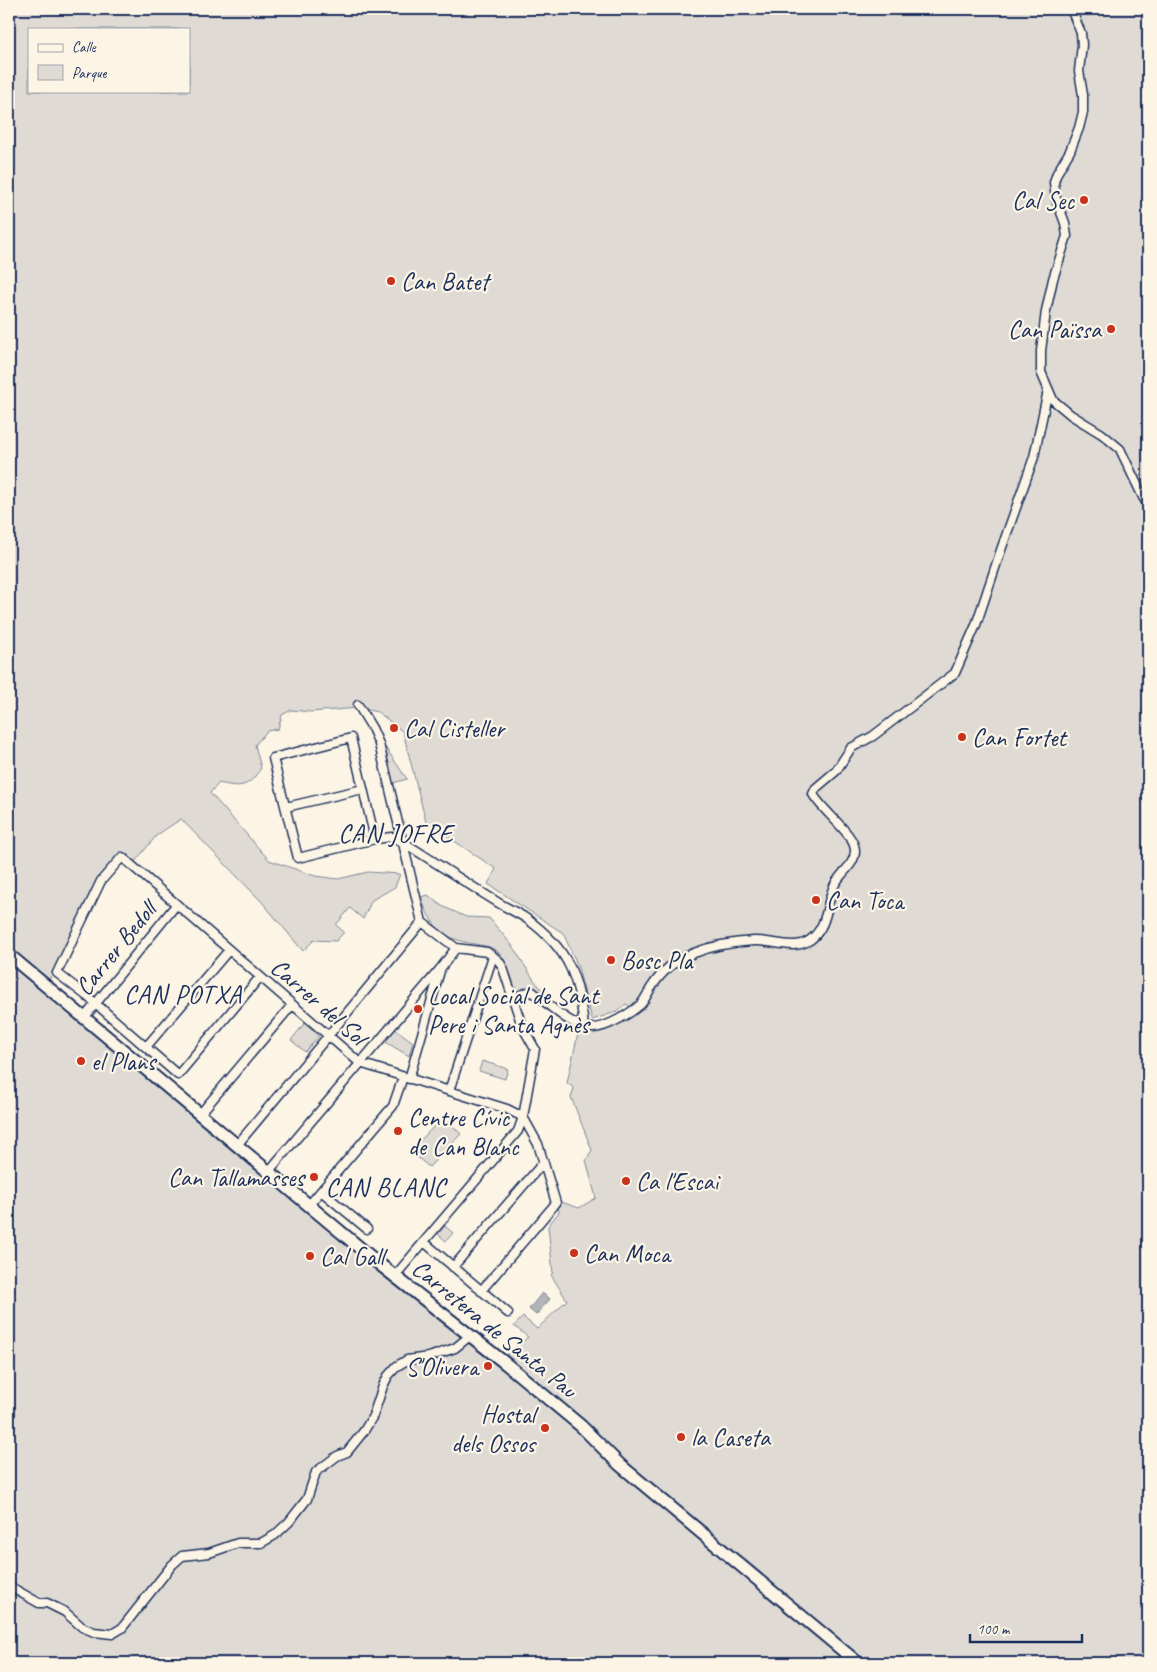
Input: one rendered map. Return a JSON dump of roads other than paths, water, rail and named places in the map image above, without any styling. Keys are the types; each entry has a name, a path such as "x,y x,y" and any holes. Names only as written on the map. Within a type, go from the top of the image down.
{"main road":[{"name":"Carretera de Santa Pau","path":"9,955 394,1277 471,1335 581,1426 620,1465 858,1663"}],"street":[{"path":"1071,9 1081,33 1082,45 1078,71 1083,95 1083,112 1080,128 1054,182 1056,199 1068,236 1053,279 1043,335 1041,372 1053,400 1120,449 1148,505"},
{"path":"513,998 533,992 567,1019 584,1027 593,1028 618,1020 641,1003 664,972 678,959 696,952 754,941 792,945 809,941 819,930 826,915 834,885 855,858 856,847 817,802 814,794 816,788 836,771 851,748 873,736 955,674 976,625 1034,457 1048,390"},
{"path":"358,705 372,728 378,744 422,922 456,948 487,952 499,961 522,1026 535,1049 524,1117 518,1131 394,1277"},
{"path":"375,839 351,738 274,758 298,858 392,836 403,842 501,905 526,918 550,937 570,965 581,998 584,1027"},
{"path":"286,807 363,789"},
{"name":"Carrer del Sol","path":"95,1004 58,973 100,881 122,857 360,1063 507,1109 524,1117"},
{"name":"Carrer Bedoll","path":"84,1018 176,905"},
{"path":"237,1145 422,922"},
{"path":"269,1171 456,948"},
{"path":"146,1048 229,950"},
{"path":"449,1092 493,956"},
{"path":"309,1205 393,1106 406,1078 440,969"},
{"path":"95,1004 178,1075 260,977"},
{"path":"200,1114 292,1005"},
{"path":"481,1290 556,1203 538,1144 524,1117"},
{"path":"453,1266 543,1163"},
{"path":"321,1191 367,1229"},
{"path":"424,1242 508,1313"},
{"path":"9,1586 39,1603 47,1603 65,1612 82,1627 94,1632 112,1634 122,1628 172,1565 182,1556 209,1553 238,1544 261,1543 276,1535 307,1499 316,1472 336,1456 347,1452 364,1431 373,1416 388,1376 397,1366 407,1360 429,1358 455,1348 471,1335"}],"place":[{"name":"Cal Sec","path":"1084,200"},
{"name":"Can Batet","path":"391,281"},
{"name":"Can Païssa","path":"1111,329"},
{"name":"Cal Cisteller","path":"394,728"},
{"name":"Can Fortet","path":"962,737"},
{"name":"Can Toca","path":"816,900"},
{"name":"Bosc Pla","path":"611,960"},
{"name":"Local Social de Sant Pere i Santa Agnès","path":"418,1009"},
{"name":"el Plans","path":"81,1061"},
{"name":"Centre Cívic de Can Blanc","path":"398,1131"},
{"name":"Can Tallamasses","path":"314,1177"},
{"name":"Ca l'Escai","path":"626,1181"},
{"name":"Can Moca","path":"574,1253"},
{"name":"Cal Gall","path":"310,1256"},
{"name":"S'Olivera","path":"488,1366"},
{"name":"Hostal dels Ossos","path":"545,1428"},
{"name":"la Caseta","path":"681,1437"}],"district":[{"name":"CAN JOFRE","path":"396,833"},
{"name":"CAN POTXA","path":"183,994"},
{"name":"CAN BLANC","path":"386,1187"}]}
